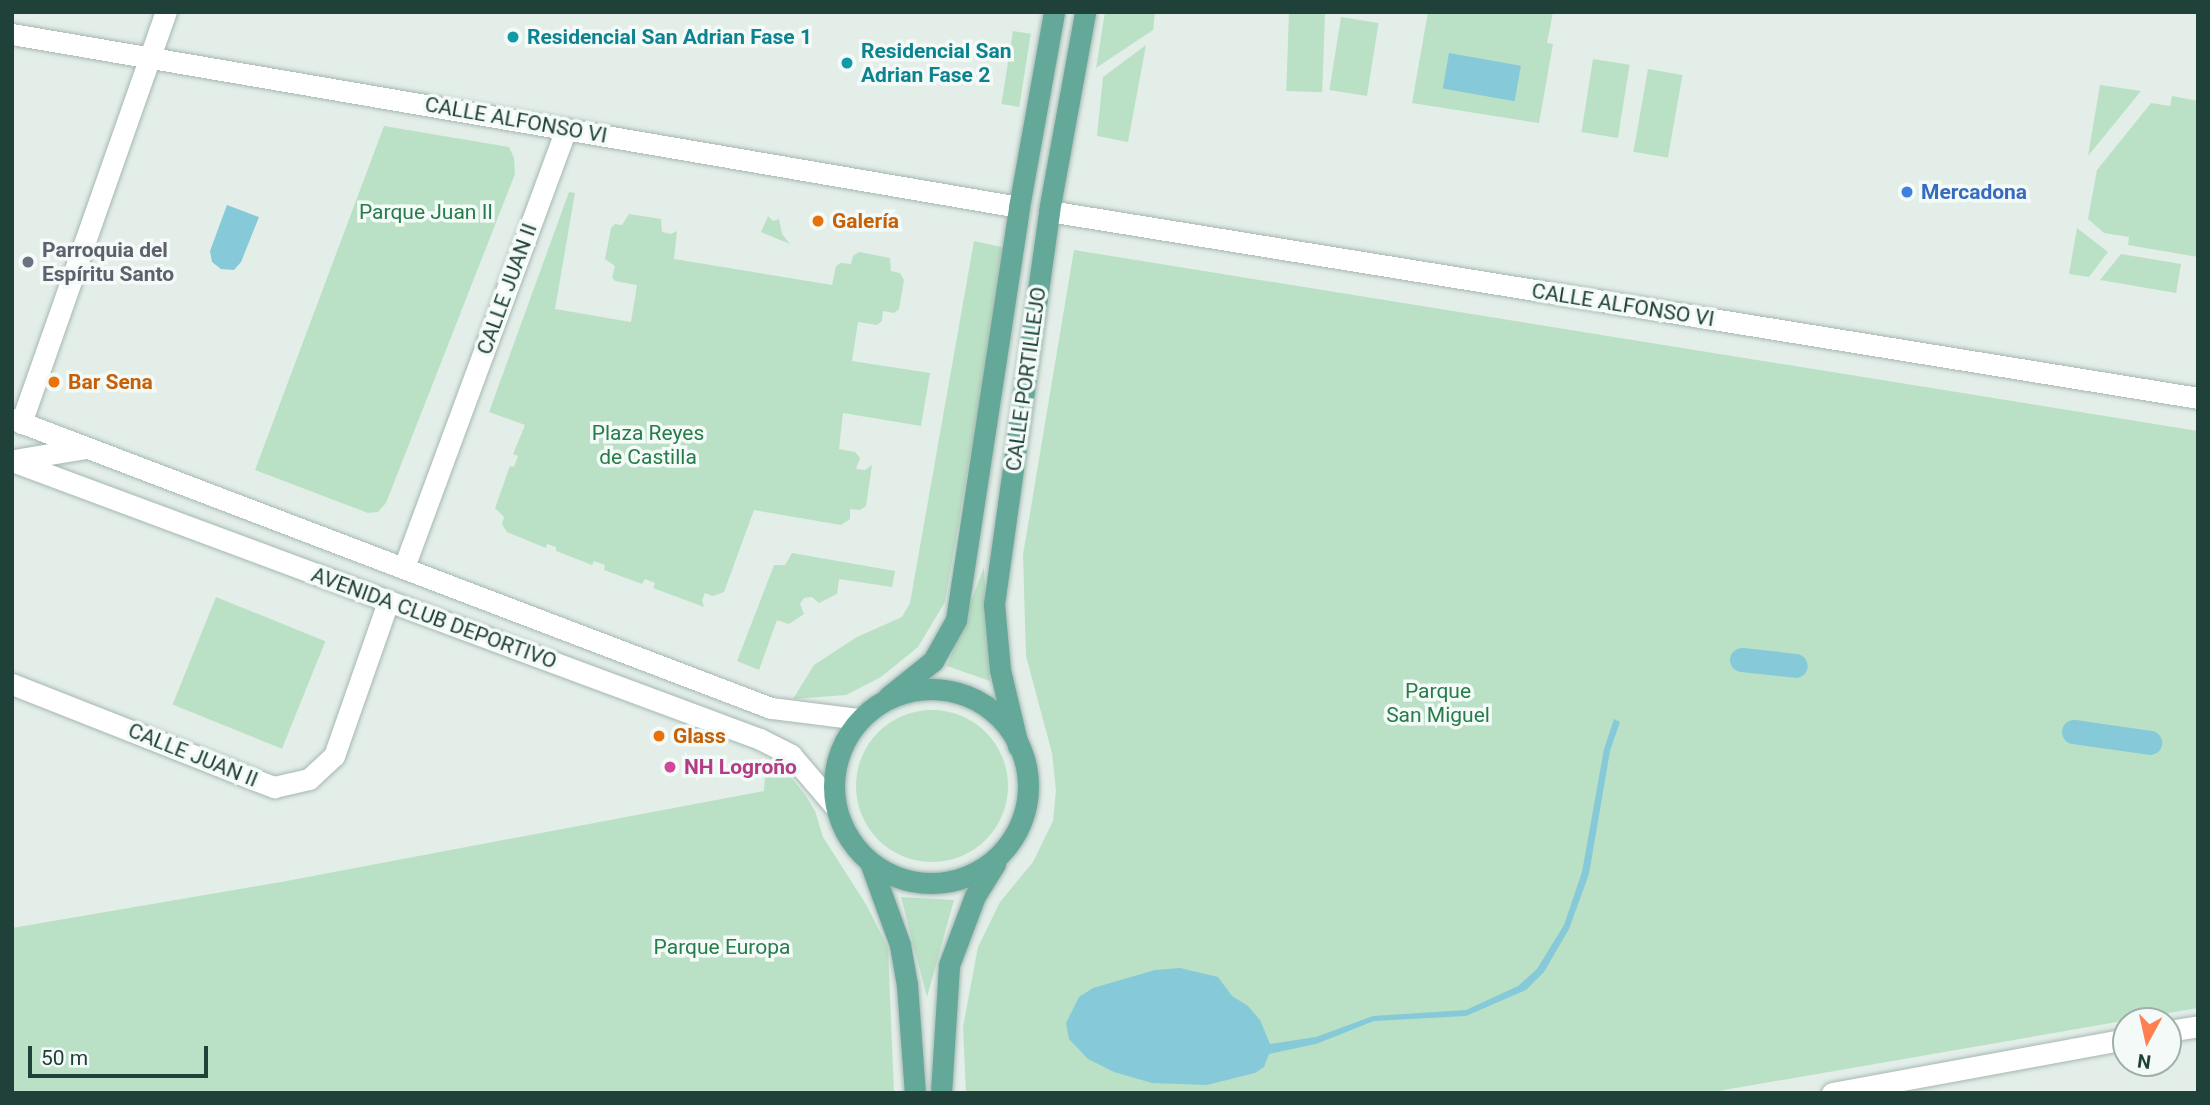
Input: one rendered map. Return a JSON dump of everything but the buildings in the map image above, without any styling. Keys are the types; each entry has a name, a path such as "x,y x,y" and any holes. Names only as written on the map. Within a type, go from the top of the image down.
{"main road":[{"name":"CALLE PORTILLEJO","path":"888,696 933,661 956,620 1019,207 1054,12"},
{"name":"CALLE PORTILLEJO","path":"1018,746 1000,670 994,604 1049,211 1085,12"},
{"path":"915,1093 907,985 900,945 870,862 839,825 834,805 839,757 845,741 859,719 888,696 921,690 958,693 998,715 1018,746 1028,775 1028,800 1024,818 975,896 949,965 942,1093"},
{"path":"870,862 900,879 938,884 977,872 998,858"}],"street":[{"path":"17,421 166,12"},
{"name":"CALLE ALFONSO VI","path":"12,34 1019,207"},
{"name":"CALLE JUAN II","path":"404,568 566,129"},
{"name":"CALLE ALFONSO VI","path":"1049,211 2198,398"},
{"name":"AVENIDA CLUB DEPORTIVO","path":"17,421 771,708 859,719"},
{"name":"AVENIDA CLUB DEPORTIVO","path":"12,460 88,448"},
{"name":"AVENIDA CLUB DEPORTIVO","path":"12,460 760,739 791,755 834,805"},
{"name":"CALLE JUAN II","path":"12,684 274,787 309,779 334,757 388,602"},
{"path":"1832,1093 1861,1090 2112,1042"}],"green space":[{"path":"1105,12 1155,12 1153,30 1096,68"},
{"path":"1289,12 1325,13 1322,92 1286,91"},
{"path":"1428,12 1553,12 1547,43 1553,44 1539,123 1412,103"},
{"path":"1341,17 1379,23 1367,96 1329,90"},
{"path":"1013,31 1031,34 1019,107 1001,104"},
{"path":"1146,45 1128,142 1097,136 1103,77"},
{"path":"1593,59 1630,65 1618,138 1581,132"},
{"path":"1648,69 1682,75 1668,158 1633,152"},
{"path":"2100,85 2141,91 2088,156"},
{"path":"2172,96 2198,101 2198,257 2128,245 2129,237 2104,233 2088,219 2097,170 2151,103 2170,106"},
{"name":"Parque Juan II","path":"384,126 509,147 514,158 515,174 386,503 378,512 368,513 255,470"},
{"name":"Plaza Reyes de Castilla","path":"569,192 575,193 555,309 631,322 637,285 615,281 612,277 615,266 605,259 611,228 615,224 622,225 629,214 661,219 662,232 671,234 677,231 674,259 832,285 836,266 841,263 851,264 853,256 859,252 890,258 891,271 900,273 904,280 899,309 894,313 883,311 882,321 877,325 858,322 852,361 930,373 921,426 843,413 839,449 855,452 860,458 856,469 865,470 872,465 866,506 860,510 850,509 850,519 841,525 754,510 724,592 713,596 705,593 702,600 704,607 653,588 655,583 645,579 642,584 604,570 605,565 594,561 592,565 556,551 556,547 547,544 546,548 507,532 502,524 504,517 495,508 510,466 514,467 518,456 513,454 525,425 489,412"},
{"path":"768,216 773,221 779,219 782,234 790,244 761,232"},
{"path":"2077,228 2108,252 2089,277 2069,274"},
{"path":"974,241 1006,248 945,602 918,647 881,677 846,695 793,699 814,665 857,637 902,617 910,603"},
{"name":"Parque San Miguel","path":"1074,250 2198,431 2198,1008 2182,1011 2182,1007 2112,1007 2112,1023 1707,1093 966,1093 963,1027 978,947 1000,902 1033,862 1053,821 1056,790 1052,753 1026,656 1023,555"},
{"path":"2121,254 2181,264 2176,293 2100,280"},
{"path":"792,553 895,571 892,587 839,579 837,594 819,603 812,597 804,598 800,604 804,614 789,624 777,620 759,670 737,661 774,565 785,565"},
{"path":"984,567 990,681 947,666"},
{"path":"216,597 325,641 282,749 173,705"},
{"path":"932,710 961,716 986,732 1002,757 1008,786 1002,815 986,840 961,856 932,862 903,856 878,840 862,815 856,786 862,757 878,732 903,716"},
{"name":"Parque Europa","path":"766,761 790,776 806,796 815,811 823,837 867,906 888,948 894,1093 12,1093 12,928 281,882 764,791"},
{"path":"901,897 954,900 927,997"}],"water":[{"path":"1449,53 1521,66 1515,101 1443,88"},
{"path":"227,205 259,217 241,262 234,270 221,269 212,262 210,251"},
{"path":"1614,719 1620,722 1610,751 1589,874 1569,929 1544,972 1526,990 1466,1016 1374,1021 1316,1044 1269,1054 1264,1067 1255,1073 1207,1085 1152,1083 1114,1072 1088,1059 1069,1039 1066,1023 1079,997 1093,988 1155,970 1180,968 1218,977 1232,996 1248,1006 1260,1020 1270,1044 1316,1037 1373,1016 1466,1010 1518,986 1537,969 1564,925 1582,872 1604,749"}],"waterway":[{"path":"1742,660 1796,666"},
{"path":"2074,732 2150,743"}],"place":[{"name":"Residencial San Adrian Fase 1","path":"513,37"},
{"name":"Residencial San Adrian Fase 2","path":"847,63"},
{"name":"Mercadona","path":"1907,192"},
{"name":"Galería","path":"818,221"},
{"name":"Parroquia del Espíritu Santo","path":"28,262"},
{"name":"Bar Sena","path":"54,382"},
{"name":"Glass","path":"659,736"},
{"name":"NH Logroño","path":"670,767"}]}
